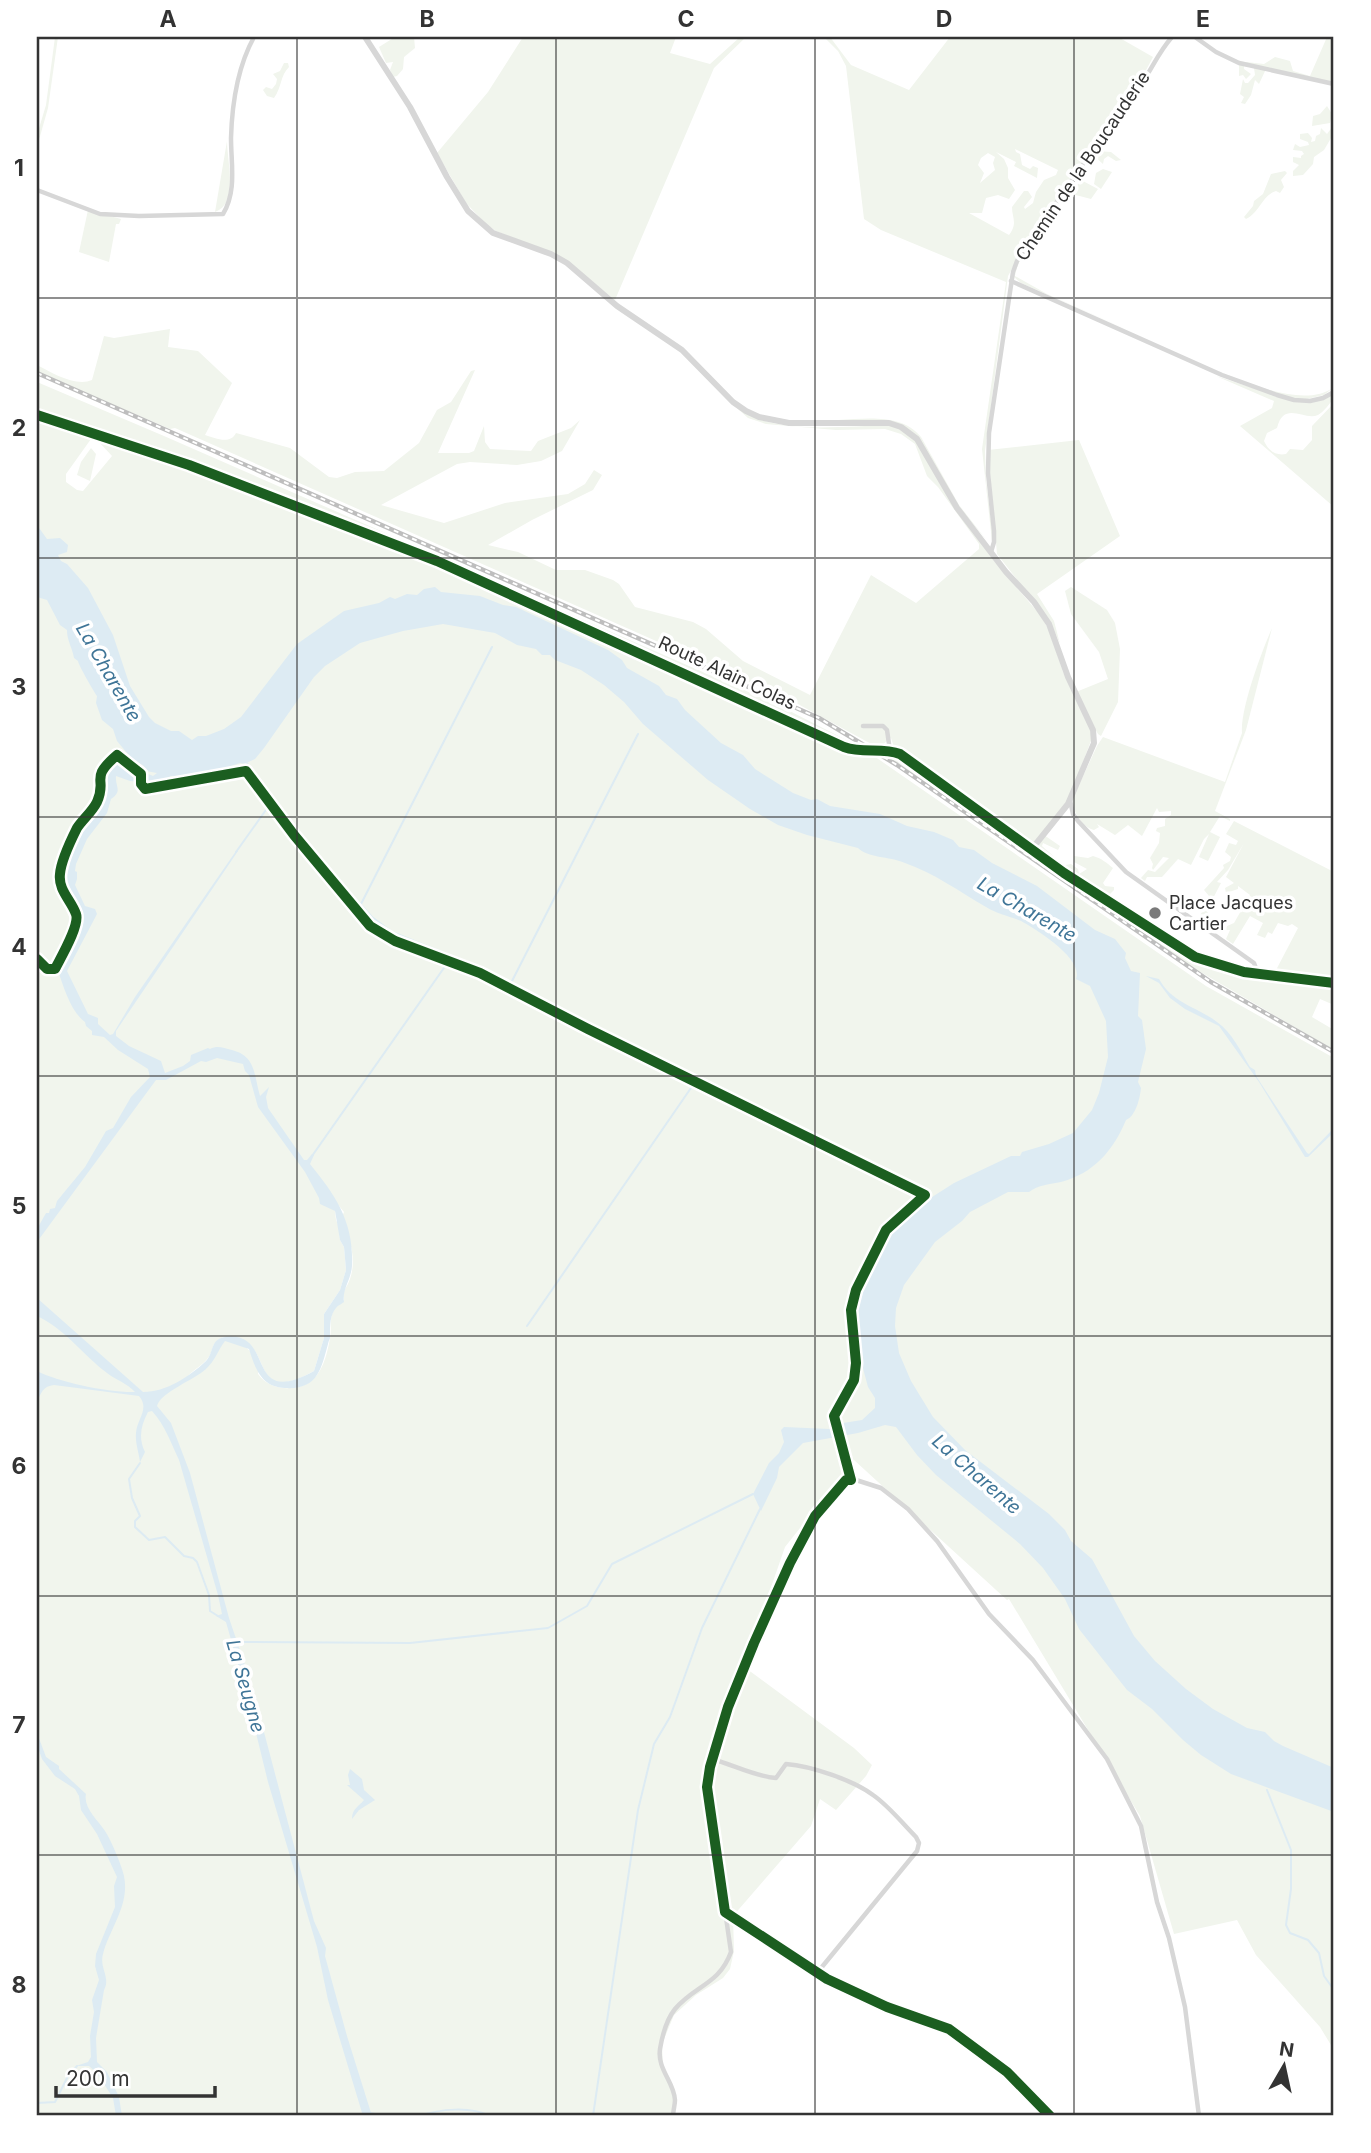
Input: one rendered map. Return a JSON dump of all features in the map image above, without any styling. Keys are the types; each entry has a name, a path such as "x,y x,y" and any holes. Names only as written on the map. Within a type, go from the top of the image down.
{"street":[{"path":"37,190 100,214 223,214 230,203 233,181 231,137 237,83 245,54 254,37"},
{"path":"365,37 410,107 468,211 493,233 551,254 567,263 617,306 682,350 733,402 746,411 759,417 789,423 889,423 911,433 924,450 957,508 1049,624 1068,677 1093,730 1094,743 1066,807 1031,849"},
{"name":"Chemin de la Boucauderie","path":"991,552 994,531 988,473 989,433 1017,261 1072,177 1142,83 1158,53 1172,37"},
{"path":"1195,37 1216,52 1239,63 1334,85"},
{"path":"1012,281 1222,375 1277,395 1310,401 1323,398 1334,391"},
{"name":"Route Alain Colas","path":"37,415 214,475 457,569 844,747 857,751 890,751 912,762 1080,884 1188,953 1218,965 1258,974 1334,983"},
{"path":"863,726 883,726 887,730 890,751"},
{"path":"1070,799 1073,814 1078,821 1126,872 1254,963 1258,974"},
{"path":"673,2116 675,2101 662,2071 659,2052 665,2029 675,2010 726,1967 731,1952 707,1787 712,1759 728,1707 754,1643 815,1516 846,1480 856,1480 881,1488 908,1509 937,1541 989,1614 1033,1660 1107,1759 1141,1826 1157,1902 1169,1938 1185,2007 1199,2116"},
{"path":"712,1759 732,1764 755,1776 776,1778 786,1764 798,1765 852,1784 876,1797 919,1843 917,1851 817,1973"},
{"path":"725,1912 817,1973 887,2007 949,2028 1007,2072 1050,2116"}],"shaded area":[{"path":"55,37 58,37 48,108 37,147 37,135 46,105"},
{"path":"395,37 414,37 415,48 404,57 403,69 393,77 390,70 393,62 386,63 379,47"},
{"path":"523,37 676,37 670,53 710,64 740,37 746,37 714,68 615,300 563,258 496,231 486,224 466,203 437,153 488,92"},
{"path":"824,37 830,37 851,65 909,90 950,37 1118,37 1153,57 1136,89 1070,178 1069,184 1075,188 1081,180 1098,189 1091,199 1068,193 1029,244 1015,276 1047,294 1144,337 1021,283 1014,277 1018,258 1008,276 985,451 992,541 982,449 1006,282 881,230 864,219 846,66 838,51","holes":["1015,149 1058,170 1056,175 1044,180 1033,203 1025,209 1032,197 1028,191 1024,191 1012,207 1014,224 1009,235 969,213 982,213 986,198 998,195 1009,199 1015,190 1008,178 1004,159 996,152 1016,162 1014,166 1037,178 1038,168 1033,166 1030,169 1022,165 1020,154","988,153 995,157 995,170 980,183 984,173 978,165 981,158"]},
{"path":"1327,37 1334,37 1334,83 1266,69 1259,84 1255,80 1245,104 1241,103 1244,97 1240,94 1243,79 1248,83 1255,75 1254,68 1244,66 1251,74 1246,79 1243,75 1239,76 1237,61 1264,64 1275,57 1290,61 1293,71 1310,76"},
{"path":"284,63 288,63 289,67 277,94 274,98 267,96 263,90 266,87 272,89 276,84 277,79 273,74 280,71"},
{"path":"1327,106 1332,114 1330,123 1312,126 1313,116 1320,114"},
{"path":"1333,126 1334,133 1324,150 1314,157 1313,164 1303,175 1293,176 1293,171 1299,165 1293,162 1293,157 1301,158 1304,154 1302,151 1293,150 1295,144 1300,147 1309,145 1300,139 1300,134 1308,133 1312,138 1311,142 1320,134 1321,128 1327,134"},
{"path":"227,141 229,191 227,200 215,212"},
{"path":"1097,151 1111,152 1121,160 1116,161 1108,156 1103,164 1093,155"},
{"path":"1103,169 1112,172 1101,189 1094,184 1096,173"},
{"path":"1285,171 1287,173 1281,180 1284,187 1280,193 1271,193 1246,219 1244,217 1254,201 1263,194 1271,174"},
{"path":"88,210 121,219 119,224 116,224 109,262 79,252"},
{"path":"170,329 168,347 198,351 232,383 205,435 226,440 236,433 290,448 329,477 337,478 355,472 384,471 419,443 437,410 451,402 471,371 475,370 438,453 474,451 484,426 485,442 490,449 531,451 538,441 571,428 580,420 562,451 541,461 517,465 470,462 457,464 381,505 444,523 505,503 568,494 585,484 594,470 602,475 593,490 488,545 518,552 556,570 585,570 613,580 619,584 635,607 693,622 706,629 743,661 810,695 871,575 916,603 979,549 979,544 927,476 915,444 901,434 885,429 836,430 766,424 748,418 729,401 753,416 775,424 824,427 888,425 899,428 914,439 995,562 1041,616 1049,630 1063,672 1088,722 1092,738 1069,799 1033,844 1025,841 894,747 891,738 882,745 875,746 796,703 175,428 170,429 37,372 37,365 57,375 86,382 92,380 104,336 114,338"},
{"path":"1212,369 1290,395 1307,396 1334,387 1324,395 1307,399 1311,403 1334,393 1334,398 1320,414 1284,415 1277,428 1267,433 1264,441 1270,450 1278,454 1286,454 1290,449 1303,450 1312,440 1312,426 1334,403 1334,507 1240,426 1272,408 1274,401 1216,376 1277,396"},
{"path":"37,382 778,705 862,748 848,746 429,553 270,492 237,486 342,528 345,526 351,532 363,533 389,546 394,545 399,550 568,621 701,685 706,684 710,689 795,728 802,728 805,732 845,751 871,754 1206,986 1334,1058 1334,2050 1320,2027 1256,1955 1237,1920 1174,1934 1140,1816 1009,1599 854,1460 785,1547 753,1639 747,1669 854,1748 872,1765 866,1776 836,1810 820,1799 811,1826 733,1916 734,1951 730,1969 723,1978 696,1995 674,2015 662,2044 663,2066 675,2090 675,2116 37,2116 37,576 69,619 131,741 166,770 37,525 37,419 82,433 91,439 66,474 66,482 77,490 83,491 112,456 99,442 102,440 173,464 177,462 188,469 231,484 217,474 37,412","holes":["330,1195 344,1212 341,1219 352,1248 352,1271 344,1291 344,1300 333,1311 326,1355 315,1378 301,1387 277,1387 258,1374 257,1361 250,1351 228,1339 217,1345 210,1360 187,1377 208,1358 216,1342 226,1337 247,1343 255,1351 270,1378 279,1382 293,1380 314,1371 324,1338 324,1314 340,1290 346,1270 344,1247 340,1240 335,1211 326,1200"]},
{"path":"882,419 913,429 921,437 959,505 988,542 958,506 918,437 891,423 838,420"},
{"path":"1079,440 1120,536 1037,594 1054,621 1060,644 1051,623 997,554 988,450"},
{"path":"91,448 96,454 90,481 77,475 81,462"},
{"path":"1071,587 1107,610 1115,623 1120,649 1118,702 1101,736 1076,692 1108,679 1099,652 1071,614 1065,591"},
{"path":"1272,628 1246,730 1215,811 1230,821 1220,816 1210,832 1220,837 1208,861 1199,857 1209,834 1191,865 1178,859 1162,877 1147,877 1145,881 1141,878 1148,870 1155,872 1169,858 1163,857 1153,870 1150,858 1159,843 1160,833 1156,831 1157,828 1165,826 1165,819 1171,815 1171,811 1159,812 1157,808 1142,836 1128,825 1115,835 1097,824 1099,827 1094,830 1081,822 1073,798 1097,746 1103,737 1225,782 1242,733 1244,710 1252,680"},
{"path":"884,754 910,764 1036,850 1044,835 1060,846 1058,850 1043,843 1042,846 1059,861 1060,866 1071,864 1078,869 1079,874 1087,869 1074,862 1074,856 1093,856 1104,861 1113,868 1103,883 1105,886 1114,887 1114,890 1106,898 1082,888 1125,917 1128,922"},
{"path":"1234,821 1334,872 1334,980 1275,972 1298,928 1292,924 1288,926 1278,923 1272,934 1268,932 1265,938 1257,935 1263,923 1250,916 1233,944 1226,939 1230,930 1225,930 1227,926 1234,923 1250,895 1238,886 1238,889 1226,893 1225,888 1234,883 1226,877 1244,843 1228,870 1217,882 1221,883 1207,910 1212,926 1207,924 1207,921 1202,921 1200,916 1209,896 1204,890 1224,868 1223,865 1230,861 1231,857 1225,852 1229,843 1236,845 1238,841 1226,834"},
{"path":"1133,923 1190,957 1225,971 1330,985 1334,988 1334,1005 1320,999 1312,1017 1334,1030 1334,1050 1185,963 1132,925"}],"water":[{"path":"37,525 47,539 60,538 68,545 67,552 58,555 88,588 113,635 130,686 149,717 155,723 171,731 179,731 192,740 224,729 241,717 297,644 344,611 379,603 390,597 395,599 407,594 417,595 424,589 435,587 441,592 480,596 516,607 608,650 622,660 627,668 659,686 666,695 677,699 685,710 721,743 743,755 755,769 793,793 811,800 817,799 830,806 880,814 907,826 934,832 953,840 959,847 974,850 992,863 1037,886 1095,930 1115,939 1126,953 1125,958 1131,971 1140,973 1138,1016 1142,1020 1146,1049 1138,1082 1141,1088 1135,1111 1126,1120 1115,1142 1093,1167 1073,1178 1040,1186 1029,1192 1008,1192 970,1212 935,1242 904,1285 896,1308 895,1326 899,1353 911,1381 933,1417 965,1450 1049,1514 1065,1530 1071,1541 1092,1559 1134,1636 1155,1661 1213,1709 1247,1728 1265,1732 1283,1746 1334,1768 1334,1812 1231,1774 1183,1740 1152,1709 1127,1690 1079,1629 1065,1599 1043,1568 1020,1544 936,1475 896,1427 885,1425 803,1443 779,1467 777,1478 761,1511 753,1494 769,1463 779,1453 784,1442 781,1430 784,1427 830,1429 843,1423 862,1420 875,1408 875,1398 868,1387 860,1357 856,1307 863,1286 892,1228 904,1215 954,1183 1011,1156 1020,1156 1022,1152 1073,1133 1092,1110 1108,1057 1106,1021 1090,986 1076,979 1077,971 1066,954 1048,938 1021,921 990,909 916,867 778,825 750,809 708,780 643,724 624,702 604,685 550,655 542,655 536,649 517,645 495,633 443,624 403,631 360,643 325,666 314,677 255,759 203,775 171,776 156,783 130,781 116,776 117,794 111,799 107,813 87,839 76,864 75,885 85,906 95,909 97,914 67,971 88,1014 98,1018 98,1024 110,1035 113,1034 135,997 238,851 116,1031 116,1036 129,1046 161,1061 165,1073 183,1066 190,1061 191,1055 208,1048 223,1048 246,1057 253,1067 260,1096 269,1087 266,1097 268,1108 304,1160 314,1155 310,1164 342,1210 350,1236 352,1266 344,1302 333,1314 330,1339 323,1362 311,1382 296,1388 270,1384 260,1375 249,1349 225,1341 206,1369 171,1391 157,1406 171,1423 190,1473 229,1618 251,1683 314,1921 326,1948 325,1956 372,2116 363,2116 328,2000 317,1947 268,1782 226,1622 216,1616 222,1614 218,1595 179,1460 164,1428 152,1411 148,1412 141,1432 145,1452 140,1462 136,1433 143,1405 139,1396 54,1385 45,1388 37,1402 37,1371 84,1386 135,1392 98,1366 56,1327 37,1316 37,1298 143,1392 169,1386 185,1378 206,1361 217,1340 225,1337 241,1338 251,1345 268,1376 277,1381 292,1380 314,1371 324,1338 324,1314 340,1290 346,1270 344,1247 340,1240 335,1211 320,1204 305,1172 258,1107 243,1064 217,1058 201,1061 166,1080 156,1080 37,1242 37,1229 46,1213 55,1208 57,1201 85,1167 106,1131 113,1128 131,1097 150,1077 148,1069 118,1050 104,1037 92,1035 92,1031 72,1006 58,971 83,924 66,878 76,845 105,796 102,773 116,763 153,776 157,773 146,771 144,766 132,759 117,741 113,729 102,720 96,703 97,696 74,658 67,630 60,625 47,600 37,597"},
{"path":"1146,976 1159,979 1171,994 1227,1031 1307,1153 1331,1131 1332,1134 1308,1157 1305,1157 1259,1082 1219,1026 1185,1009 1170,998 1159,983"},
{"path":"37,1733 46,1757 59,1766 86,1794 89,1809 108,1836 124,1876 122,1907 102,1959 106,1985 96,2038 97,2062 107,2072 119,2097 122,2116 116,2116 113,2098 97,2073 89,2066 76,2066 88,2062 91,2057 90,2036 94,2012 92,2000 99,1980 95,1966 96,1954 115,1907 114,1886 117,1877 97,1834 81,1810 75,1789 55,1776 42,1759 37,1745"},
{"path":"350,1769 362,1779 364,1790 375,1800 359,1810 352,1819 354,1810 364,1800 347,1785 350,1785"}],"waterway":[{"path":"361,904 492,647"},
{"path":"511,983 638,734"},
{"path":"246,762 301,839 372,917 392,932 511,983 696,1077"},
{"path":"236,852 268,807"},
{"path":"312,1156 446,965 468,970 505,989"},
{"path":"527,1326 693,1085"},
{"path":"140,1463 129,1479 132,1498 140,1516 135,1521 135,1527 149,1540 165,1537 184,1556 197,1562 209,1595 210,1611 218,1616"},
{"name":"La Seugne","path":"235,1642 410,1643 548,1628 587,1606 612,1564 753,1494"},
{"path":"593,2116 638,1810 654,1744 670,1717 702,1628 760,1509"},
{"path":"1267,1790 1291,1850 1291,1889 1286,1925 1290,1933 1308,1940 1319,1953 1324,1976 1334,1990"},
{"path":"37,2103 55,2102 68,2076 77,2066"},
{"path":"419,2116 455,2110 490,2116"},
{"path":"370,2113 386,2116"}],"railway":[{"path":"37,373 819,718 897,765 1211,982 1334,1052"}],"cycle path":[{"path":"37,415 189,465 437,561 844,747 900,754 1064,873 1195,957 1244,972 1334,983"},
{"path":"37,959 47,969 55,969 73,933 76,914 61,885 62,863 77,828 97,802 101,775 108,763 117,755 141,774 141,784 145,789 246,771 294,835 370,926 395,941 480,973 925,1195 886,1230 856,1290 851,1310 856,1363 854,1380 834,1416 851,1480 846,1480 815,1516 790,1563 728,1707 710,1767 707,1787 725,1912 827,1979 887,2007 949,2029 1007,2072 1050,2116"}],"place":[{"name":"Place Jacques Cartier","path":"1155,913"}],"water label":[{"name":"La Charente","path":"109,672"},
{"name":"La Charente","path":"1027,909"},
{"name":"La Charente","path":"977,1474"}]}
